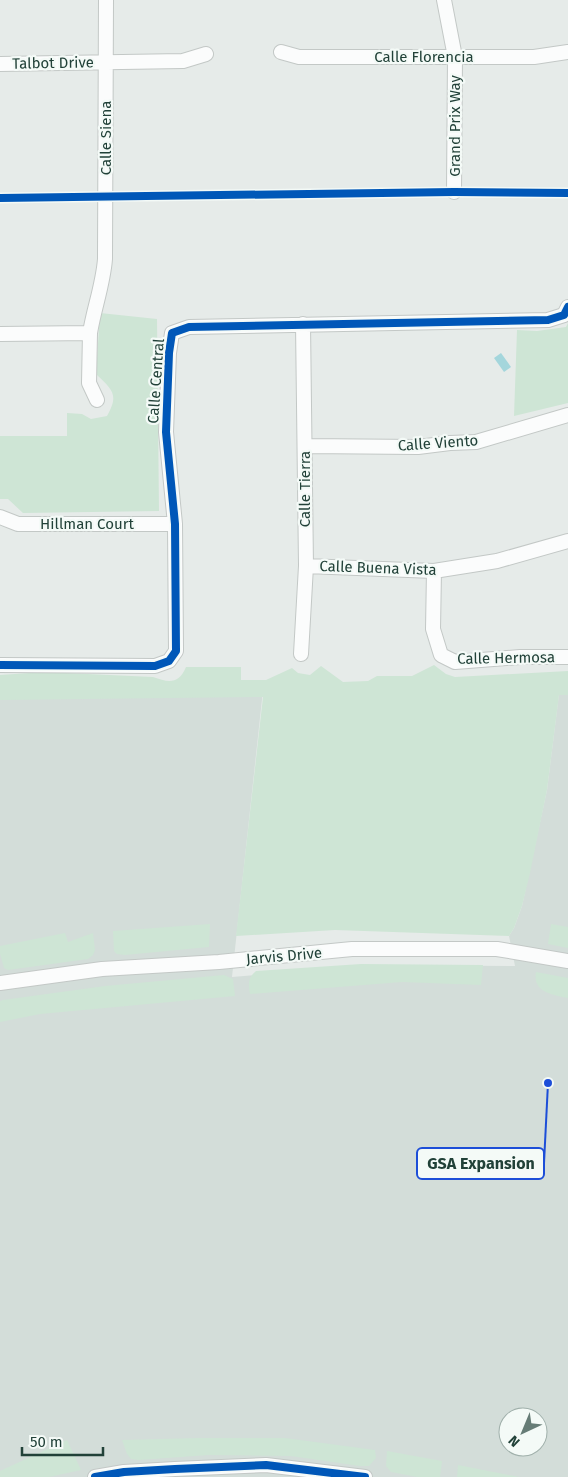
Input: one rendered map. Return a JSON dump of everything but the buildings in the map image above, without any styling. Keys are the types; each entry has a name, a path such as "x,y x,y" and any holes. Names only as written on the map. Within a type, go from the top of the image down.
{"street":[{"name":"Calle Siena","path":"97,400 89,383 90,333 94,309 103,278 105,260 106,0"},
{"name":"Grand Prix Way","path":"444,0 455,57 454,192"},
{"name":"Calle Florencia","path":"281,52 300,57 534,57 568,52"},
{"name":"Talbot Drive","path":"0,64 183,61 206,54"},
{"name":"Calle Central","path":"0,665 156,666 169,661 176,651 175,524 166,432 168,353 172,333 189,327 548,320 564,315 568,307"},
{"name":"Calle Tierra","path":"301,654 306,566 303,324"},
{"path":"0,334 90,333"},
{"name":"Calle Viento","path":"305,446 418,447 476,442 568,415"},
{"name":"Hillman Court","path":"0,516 18,524 175,524"},
{"name":"Calle Buena Vista","path":"306,566 434,571 497,561 568,541"},
{"name":"Calle Hermosa","path":"434,571 433,629 440,655 455,662 520,657 568,657"},
{"name":"Jarvis Drive","path":"0,983 102,969 219,962 352,949 496,950 568,961"},
{"path":"94,1477 124,1472 266,1465 365,1477"}],"shaded area":[{"path":"560,686 568,686 568,1477 0,1477 0,696 263,690 232,977 373,965 515,966 509,936 522,906 547,790"}],"green space":[{"path":"100,313 157,319 159,511 23,513 8,499 0,499 0,436 67,436 67,413 82,414 91,419 107,416 113,403 112,393 107,384 96,374"},
{"path":"568,323 568,403 514,416 517,330 537,331 566,327"},
{"path":"434,665 446,674 455,677 568,671 568,695 559,695 547,790 530,873 522,906 509,936 335,930 236,936 263,697 0,700 0,675 44,672 153,677 173,681 180,677 186,667 241,667 241,680 266,680 292,668 298,673 310,675 321,666 343,682 368,681 377,676 412,676"},
{"path":"210,924 209,947 125,955 117,954 114,951 113,931"},
{"path":"551,924 568,927 568,948 548,944"},
{"path":"65,933 68,942 93,933 95,950 93,955 88,959 8,970 4,968 0,946"},
{"path":"361,964 483,965 481,985 402,982 250,994 249,981 256,971"},
{"path":"536,972 568,978 568,998 550,994 540,988 537,984"},
{"path":"224,975 233,979 235,996 40,1014 0,1022 0,1001 3,1000 105,986"},
{"path":"285,1438 375,1450 376,1458 369,1466 291,1456 208,1455 139,1460 131,1459 122,1440"},
{"path":"67,1440 81,1470 49,1477 0,1477 0,1471"},
{"path":"387,1451 442,1461 440,1477 417,1477 391,1472 386,1466"},
{"path":"458,1465 519,1477 457,1477"}],"water":[{"path":"501,353 511,367 504,372 494,358"}],"cycle path":[{"path":"0,198 454,192 568,193"},
{"path":"0,665 155,666 169,661 176,651 175,524 166,432 169,353 172,333 189,327 548,320 564,315 568,307"},
{"path":"95,1477 124,1472 266,1465 365,1477"}],"place":[{"name":"GSA Expansion","path":"548,1083"}]}
